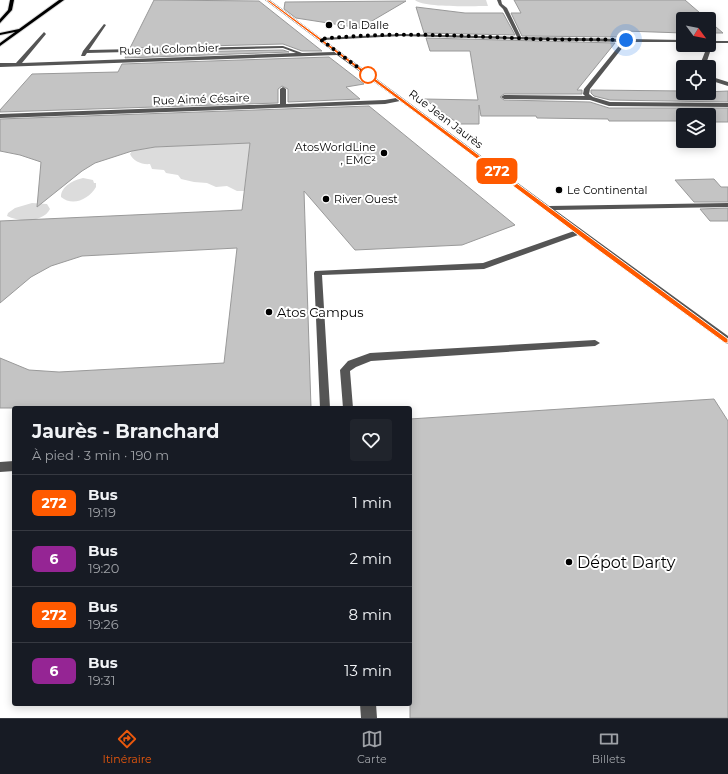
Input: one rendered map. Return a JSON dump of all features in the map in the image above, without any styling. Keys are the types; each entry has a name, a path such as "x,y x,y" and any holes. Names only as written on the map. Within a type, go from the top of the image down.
{"main road":[{"path":"0,22 8,13 12,0"},
{"path":"0,45 62,0"},
{"path":"0,34 24,28"}],"street":[{"name":"Rue Jean Jaurès","path":"268,0 546,208 728,341"},
{"path":"499,0 500,4 505,8 519,37"},
{"path":"79,62 104,25"},
{"path":"18,64 44,33"},
{"path":"320,39 356,35 676,41"},
{"path":"591,98 586,94 587,90 626,40"},
{"path":"716,42 728,42"},
{"path":"85,52 283,47 303,55"},
{"name":"Rue du Colombier","path":"0,65 339,53"},
{"path":"716,80 728,84"},
{"path":"283,89 283,106"},
{"path":"504,97 591,98 610,104 728,105"},
{"name":"Rue Aimé Césaire","path":"0,116 385,102 402,99"},
{"path":"37,115 43,106"},
{"path":"546,208 728,205"},
{"path":"325,406 318,273 484,266 579,232"},
{"path":"348,406 345,370 352,364 370,357 595,342"},
{"path":"0,467 12,466"},
{"path":"368,706 369,718"}],"shaded area":[{"path":"415,0 486,0 488,6 438,5 420,3"},
{"path":"250,143 244,191 237,191 227,186 216,187 207,183 181,179 178,175 166,173 164,170 152,169 150,164 138,162 133,159 130,154 132,151 155,147"},
{"path":"83,178 93,180 94,183 96,183 96,187 89,195 76,201 66,200 61,197 63,190 66,187 72,182"},
{"path":"32,203 47,204 50,209 47,214 42,217 30,220 7,216 8,213 15,208"}],"building":[{"path":"154,0 259,1 322,51 302,51 283,44 130,48"},
{"path":"514,0 685,0 699,12 676,12 676,33 625,31 620,37 522,36 511,13 521,13"},
{"path":"406,1 360,28 296,18 284,9 285,2"},
{"path":"416,7 465,13 503,13 515,35 424,33"},
{"path":"716,27 723,33 716,33"},
{"path":"426,38 615,43 577,90 582,90 582,94 504,94 500,97 504,100 590,102 609,108 676,108 676,121 609,121 608,119 537,118 536,116 481,116 479,105 479,124 459,124 424,99 478,100 470,51 430,51"},
{"path":"283,50 289,52 125,58 127,53"},
{"path":"329,57 364,84 346,87 360,99 288,102 288,89 282,86 278,89 278,103 0,112 0,110 32,74 118,72 122,64"},
{"path":"591,90 676,91 676,100 716,100 716,92 728,91 728,102 610,100 594,96 591,93"},
{"name":"Atos Campus","path":"369,106 515,225 462,245 355,250 304,191 311,406 12,406 12,408 0,408 0,358 29,370 59,372 224,363 237,248 82,256 51,266 31,277 0,303 0,221 242,210 250,143 155,147 132,151 95,163 82,171 37,207 41,162 20,155 0,151 0,119"},
{"path":"716,108 728,108 728,122 716,122"},
{"path":"714,179 721,187 728,187 728,202 694,202 675,180"},
{"path":"728,208 728,221 710,221 700,209"},
{"name":"Dépot Darty","path":"714,399 728,421 728,718 410,718 410,706 412,706 412,419"}],"bus line":[{"name":"272","path":"267,0 728,341"}],"place":[{"name":"G la Dalle","path":"329,25"},
{"name":"AtosWorldLine , EMC²","path":"384,153"},
{"name":"Le Continental","path":"559,190"},
{"name":"River Ouest","path":"326,199"},
{"name":"Atos Campus","path":"269,312"},
{"name":"Dépot Darty","path":"569,562"}],"route":[{"path":"368,75 320,39 356,35 488,36 537,39 626,40"}]}
